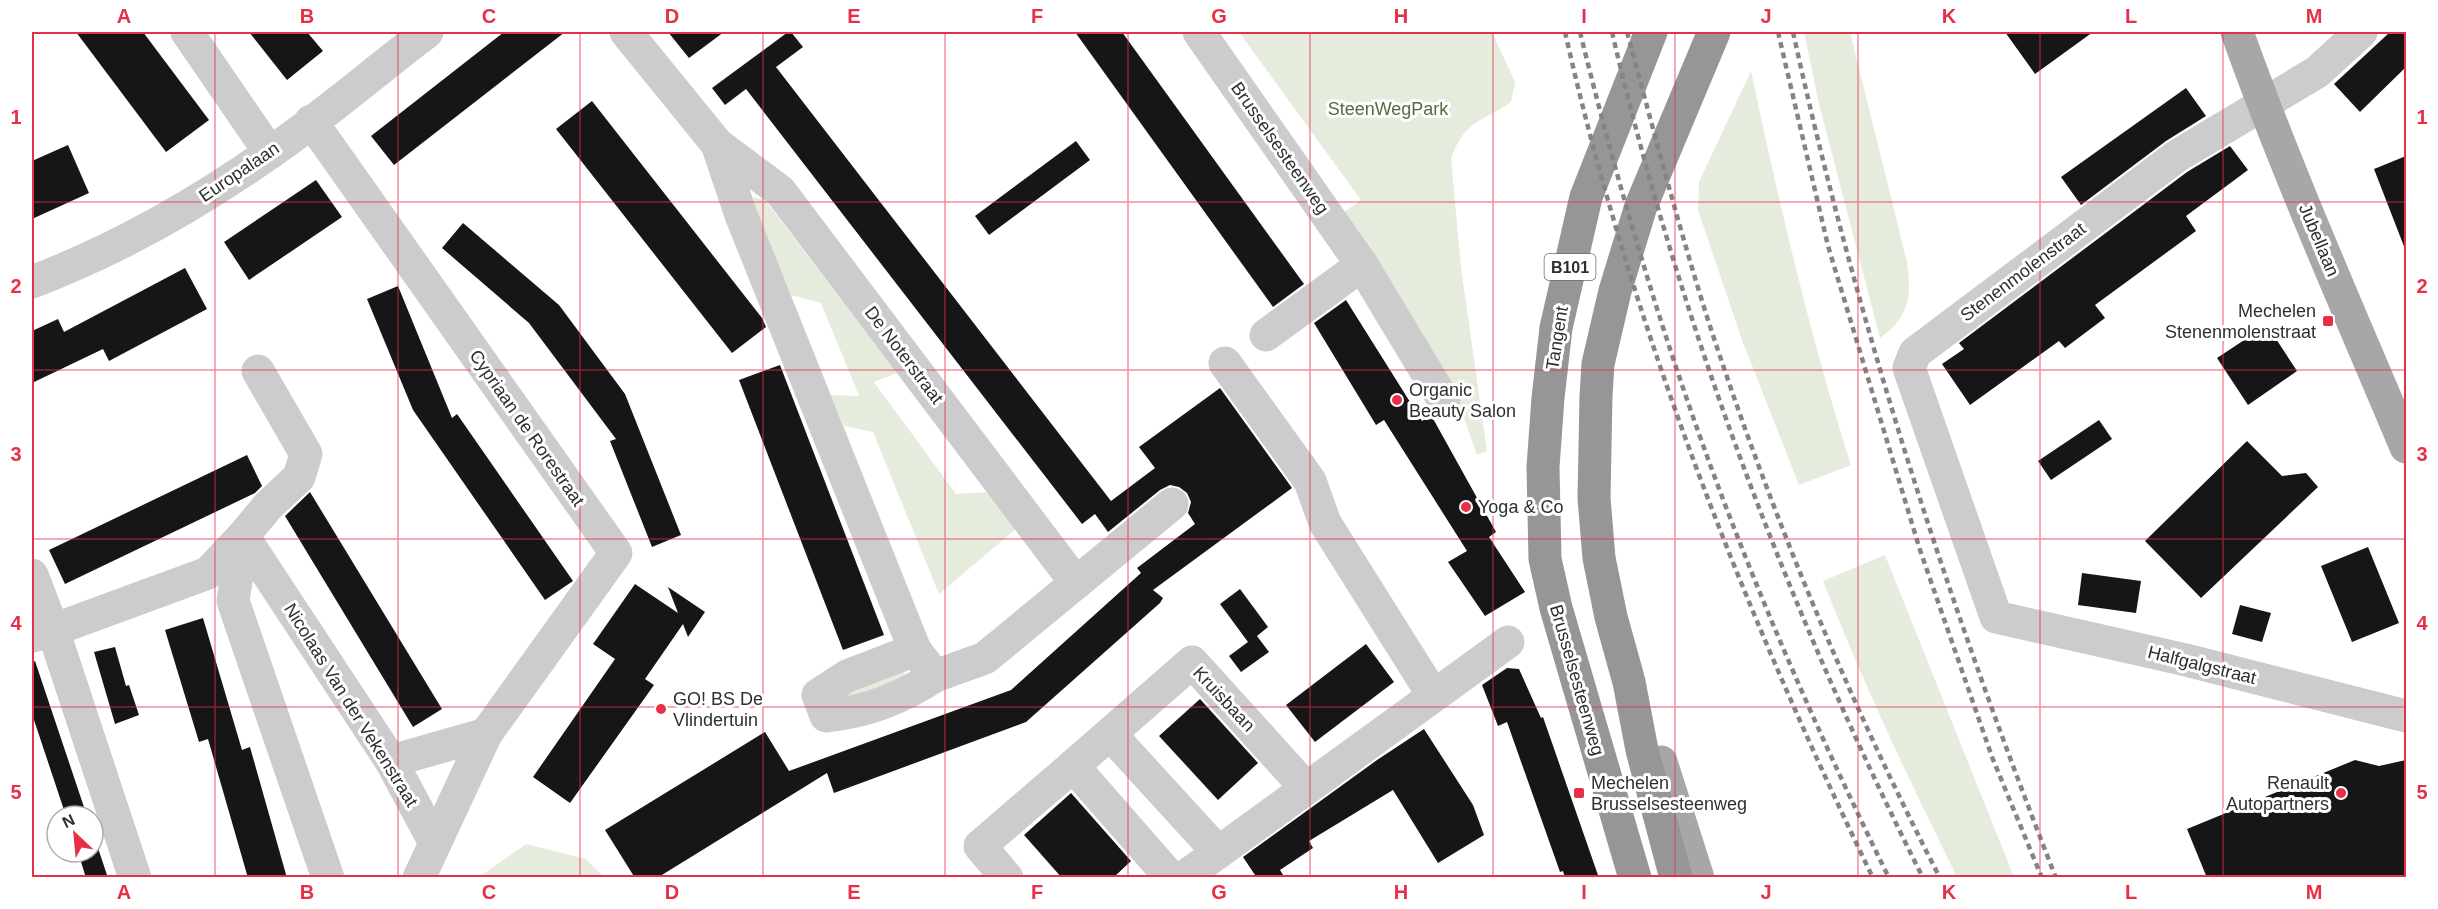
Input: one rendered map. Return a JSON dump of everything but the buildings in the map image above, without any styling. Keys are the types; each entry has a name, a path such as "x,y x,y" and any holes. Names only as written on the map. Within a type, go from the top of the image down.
{"highway":[{"name":"Tangent","path":"1544,515 1543,467 1556,328 1586,197 1651,32"},
{"name":"B101","path":"1676,878 1642,750 1629,682 1611,617 1599,558 1594,498 1598,364 1615,291 1641,206 1714,32"},
{"name":"Brusselsesteenweg","path":"1544,515 1545,559 1556,608 1635,878"}],"main road":[{"name":"Jubellaan","path":"2237,32 2263,104 2406,447"},
{"name":"B101","path":"1629,682 1655,745 1698,878"}],"street":[{"path":"188,32 270,153"},
{"name":"Europalaan","path":"32,282 147,230 270,153 427,32"},
{"name":"De Noterstraat","path":"626,32 717,144 780,191 1076,583"},
{"name":"Brusselsesteenweg","path":"1199,32 1362,265 1444,401"},
{"name":"Stenenmolenstraat","path":"1996,617 1909,368 1915,353 2177,156 2317,72 2361,32"},
{"name":"Cypriaan de Rorestraat","path":"311,121 616,553 486,734 435,843"},
{"name":"De Noterstraat","path":"717,144 741,215 915,650 934,676"},
{"path":"1266,334 1362,265"},
{"path":"1225,363 1310,481 1325,523 1433,695"},
{"path":"42,633 208,573 268,506 299,477 306,454 258,372"},
{"path":"915,650 847,676 819,695 826,716 854,713 910,692 934,676 985,658 1172,504"},
{"path":"243,536 233,602 328,878"},
{"name":"Nicolaas Van der Vekenstraat","path":"243,536 391,761 435,843"},
{"path":"32,575 42,633 135,878"},
{"name":"Halfgalgstraat","path":"1996,617 2186,660 2406,716"},
{"path":"1183,878 1508,642"},
{"name":"Kruisbaan","path":"1007,878 980,846 1192,662 1306,788"},
{"path":"391,761 486,734"},
{"path":"1110,734 1218,852"},
{"path":"1072,766 1171,878"},
{"path":"419,878 435,843"}],"green space":[{"name":"SteenWegPark","path":"1239,32 1492,32 1515,82 1511,102 1468,129 1456,146 1451,159 1461,267 1487,451 1477,455 1462,413 1447,382 1337,217 1361,200"},
{"path":"1804,32 1850,32 1907,262 1909,285 1903,314 1880,338 1819,104"},
{"path":"1751,71 1796,269 1851,465 1799,485 1742,340 1698,210 1699,182"},
{"path":"754,197 765,200 897,373 874,382 956,494 988,492 1016,529 939,594 873,432 844,426 830,395 859,396 821,303 791,295 752,210"},
{"path":"1885,555 2014,877 1957,877 1887,731 1823,581"},
{"path":"903,669 907,679 850,700 847,692"},
{"path":"526,844 586,859 604,877 479,877"}],"railway":[{"path":"1565,32 1592,141 1623,250 1657,357 1695,463 1735,568 1779,673 1873,878"},
{"path":"1580,32 1613,160 1650,287 1714,476 1791,667 1889,878"},
{"path":"1612,32 1639,141 1670,250 1742,464 1827,673 1923,878"},
{"path":"1627,32 1697,284 1757,463 1843,673 1940,878"},
{"path":"1778,32 1828,246 1920,550 1992,757 2042,878"},
{"path":"1793,32 1845,247 1875,354 1978,670 2056,878"}],"place":[{"name":"Mechelen Stenenmolenstraat","path":"2328,321"},
{"name":"Organic Beauty Salon","path":"1397,400"},
{"name":"Yoga & Co","path":"1466,507"},
{"name":"GO! BS De Vlindertuin","path":"661,709"},
{"name":"Mechelen Brusselsesteenweg","path":"1579,793"},
{"name":"Renault Autopartners","path":"2341,793"}]}
